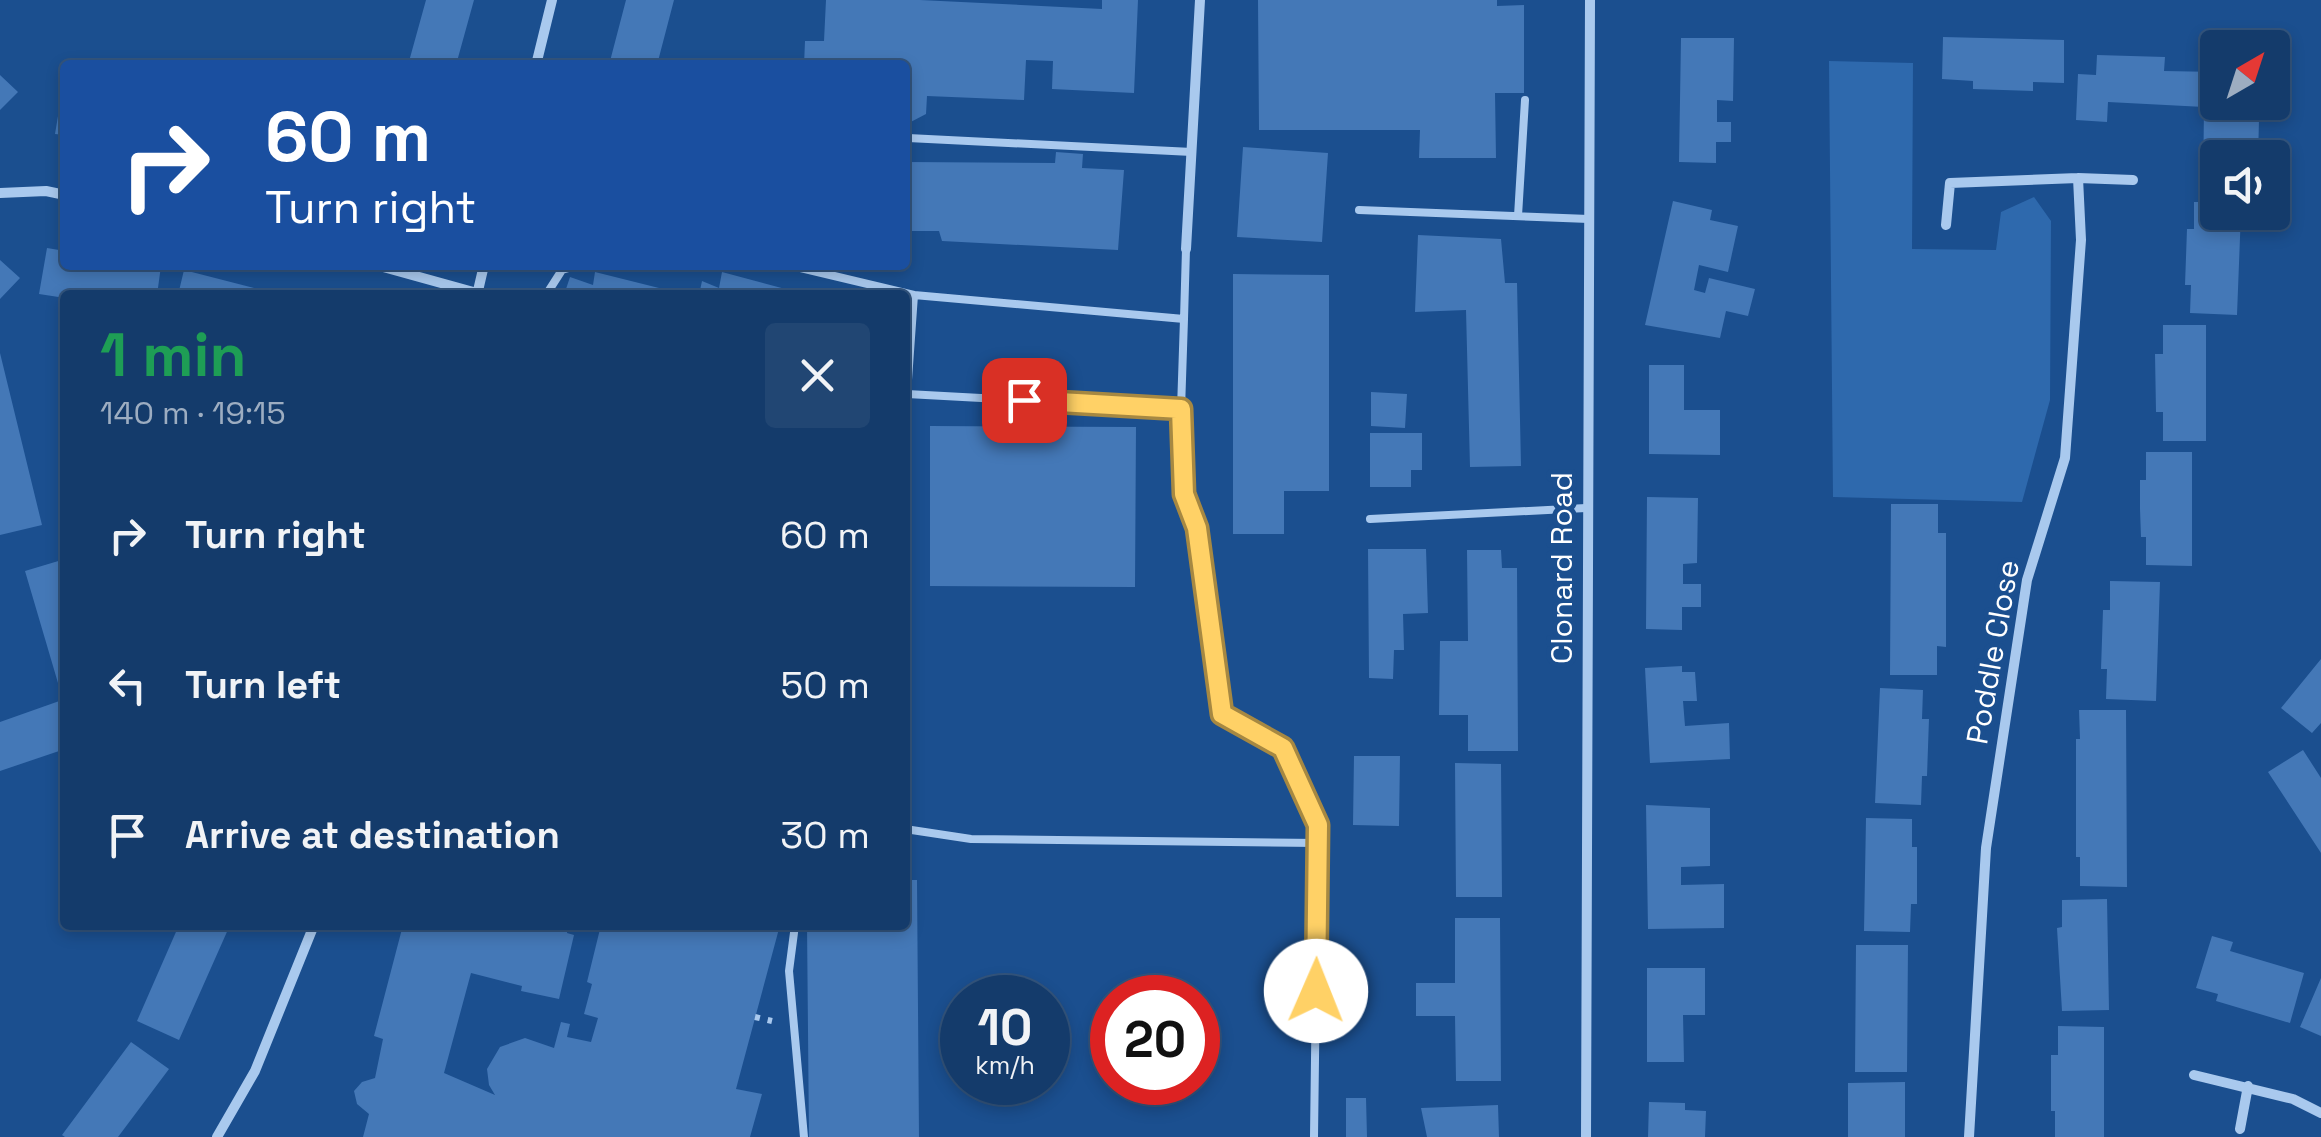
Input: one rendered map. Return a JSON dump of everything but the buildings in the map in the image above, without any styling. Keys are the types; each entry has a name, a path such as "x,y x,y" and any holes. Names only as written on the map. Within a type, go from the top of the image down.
{"street":[{"path":"537,60 552,0"},
{"path":"1186,249 1200,0"},
{"name":"Clonard Road","path":"1586,1137 1590,0"},
{"path":"1946,225 1950,184 2078,178 2133,180"},
{"name":"Poddle Close","path":"1969,1137 1986,848 2027,580 2065,458 2082,240 2078,178"},
{"path":"0,193 60,193"},
{"path":"393,270 463,290"},
{"path":"217,1137 255,1071 312,930"},
{"path":"2194,1075 2292,1099 2321,1113"},
{"path":"2240,1129 2248,1086"}],"lane":[{"path":"1518,216 1525,100"},
{"path":"910,138 1192,152"},
{"path":"1359,210 1589,218"},
{"path":"1186,249 1181,409 1184,494 1197,528 1222,714 1283,748 1318,825 1314,1137"},
{"path":"809,270 893,290"},
{"path":"910,294 1184,319"},
{"path":"910,352 914,295"},
{"path":"910,394 1181,409"},
{"path":"1370,519 1586,508"},
{"path":"910,829 971,839 1318,843"},
{"path":"795,930 789,970 804,1137"}],"shaded area":[{"path":"1829,61 1913,63 1912,249 1996,250 2001,212 2034,197 2051,221 2050,400 2022,502 1833,497"}],"route":[{"path":"1024,400 1181,409 1184,494 1197,528 1222,714 1283,748 1318,825 1316,991"}]}
